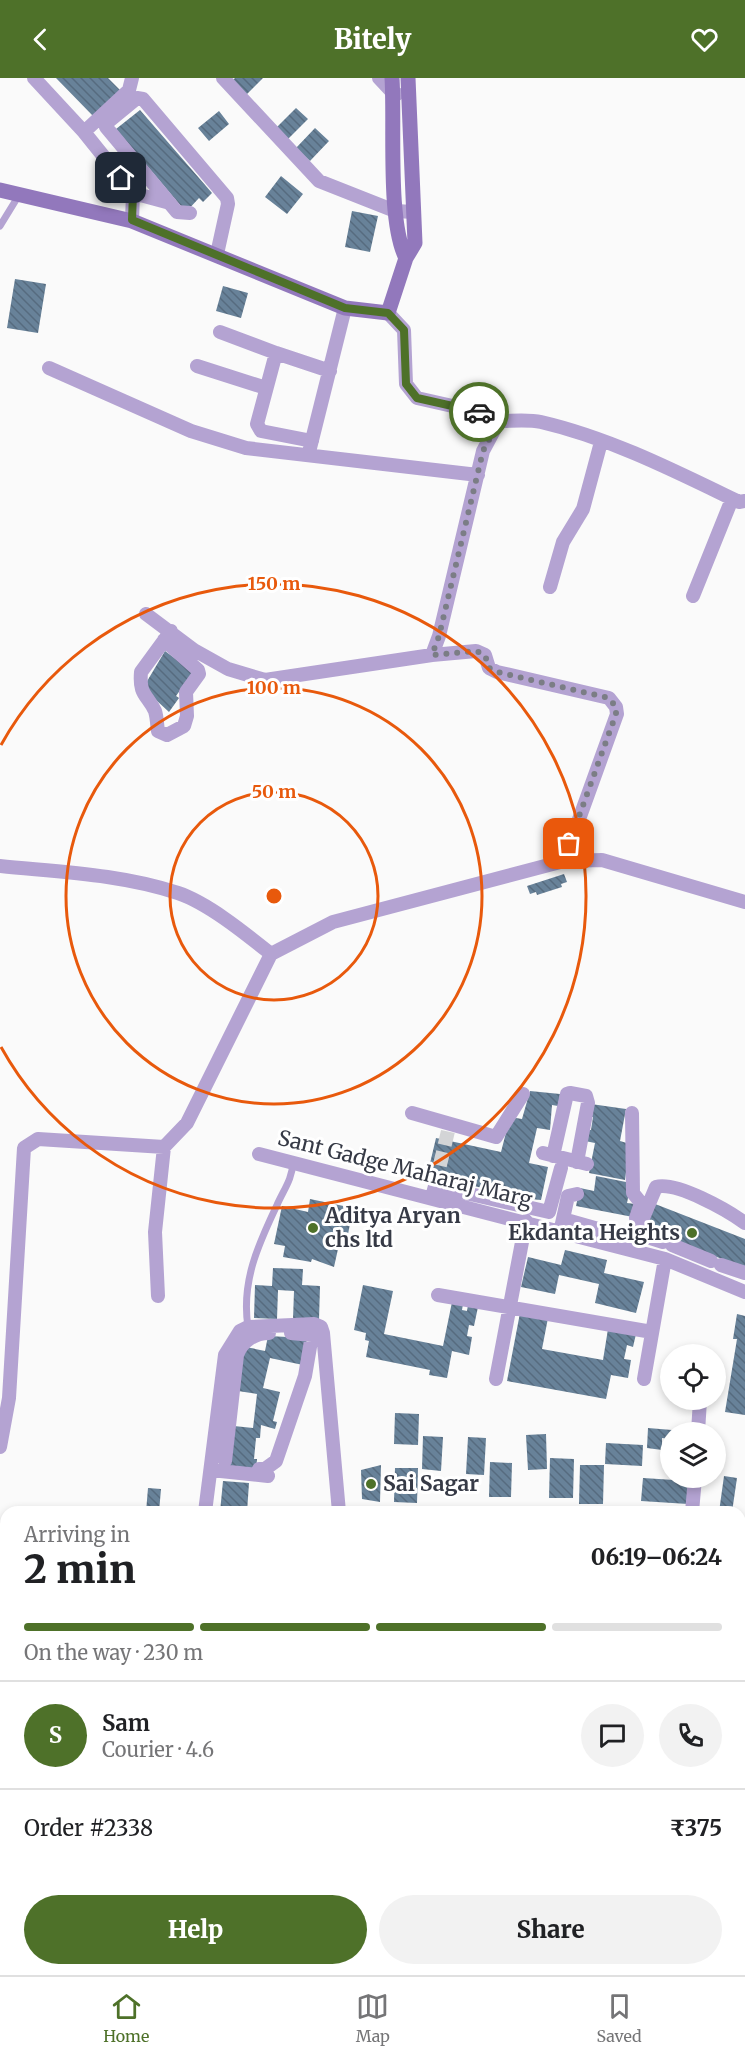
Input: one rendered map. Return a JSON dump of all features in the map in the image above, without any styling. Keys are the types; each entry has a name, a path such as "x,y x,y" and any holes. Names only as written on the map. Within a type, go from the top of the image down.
{"street":[{"path":"34,78 84,132 133,193 170,203"},
{"path":"43,78 49,94"},
{"path":"84,132 129,90 132,78"},
{"path":"223,78 319,181 396,211 414,212"},
{"path":"379,78 398,89"},
{"path":"406,258 399,243 396,211 398,89 408,78"},
{"path":"388,313 406,258 415,243 414,212 398,89"},
{"path":"190,213 182,214 170,203 106,127 109,121 140,97 227,198 228,204 217,254"},
{"path":"175,136 176,146 195,167"},
{"path":"0,190 132,220 345,308 388,313 404,330 406,384 417,398 479,412 499,421 539,422 627,450 739,500 693,596"},
{"path":"132,220 133,193"},
{"path":"310,448 345,308"},
{"path":"220,332 330,371"},
{"path":"276,353 258,427 310,448"},
{"path":"197,366 266,388"},
{"path":"49,368 191,431 246,448 310,448 478,475"},
{"path":"432,655 439,636 483,451 499,421"},
{"path":"550,587 563,542 583,509 601,442"},
{"path":"146,614 168,636 199,674 186,692 187,716 184,726 167,735 158,730 154,711 143,697 141,672 168,636"},
{"path":"168,636 228,669 265,680 432,655 476,651 485,655 489,668 497,672 609,698 616,707 616,714 564,861"},
{"path":"158,1296 155,1232 164,1146 187,1123 271,954 333,922 564,861 602,860 745,902"},
{"path":"0,866 112,878 180,893 236,926 271,954"},
{"path":"412,1113 449,1127 498,1136 519,1098 524,1094"},
{"path":"628,1244 640,1203 633,1193 632,1113"},
{"path":"0,1448 9,1398 6,1334 24,1148 38,1139 164,1146"},
{"name":"Sant Gadge Maharaj Marg","path":"259,1154 526,1221 628,1244 745,1291"},
{"path":"566,1159 555,1226 549,1212 566,1159"},
{"path":"432,1197 435,1186 549,1212"},
{"path":"628,1244 651,1196 656,1187 660,1186 677,1188 745,1223"},
{"path":"555,1226 568,1196 577,1194"},
{"path":"496,1379 526,1221"},
{"path":"628,1244 641,1235 745,1274"},
{"path":"687,1268 692,1253"},
{"path":"644,1379 665,1259"},
{"path":"438,1295 652,1332"},
{"path":"227,1389 225,1355 240,1331 248,1327 314,1324 321,1327 338,1506"},
{"path":"206,1506 211,1470 222,1428 227,1389 239,1349 257,1333 312,1335 304,1376 276,1461 264,1472 211,1470"},
{"path":"222,1428 225,1461"},
{"path":"692,1506 693,1488"}],"lane":[{"path":"0,226 21,193"},
{"path":"248,1327 245,1308 247,1280 264,1233 292,1179 293,1162"}],"building":[{"path":"56,78 108,78 121,91 94,117"},
{"path":"235,78 263,78 245,96 231,82"},
{"path":"296,108 308,119 288,139 277,127"},
{"path":"140,110 212,193 203,202 199,198 186,212 116,129"},
{"path":"219,111 229,124 209,141 198,128"},
{"path":"315,128 329,141 310,161 296,148"},
{"path":"281,176 303,194 287,214 265,197"},
{"path":"352,211 378,216 370,252 345,247"},
{"path":"15,279 46,284 38,333 7,328"},
{"path":"223,286 248,293 241,318 216,311"},
{"path":"165,651 196,674 186,682 176,696 179,698 169,712 143,688"},
{"path":"564,874 567,882 561,884 562,887 537,895 536,892 530,894 527,886"},
{"path":"530,1091 560,1094 558,1106 552,1105 550,1130 537,1128 529,1163 548,1167 541,1200 509,1197 510,1194 460,1183 459,1187 440,1183 441,1179 427,1176 436,1138 501,1152 510,1117 522,1119"},
{"path":"591,1104 626,1109 620,1141 630,1144 625,1180 589,1173 595,1143 585,1141 586,1130 591,1130 593,1117 588,1117"},
{"path":"596,1176 631,1183 627,1203 635,1204 633,1217 576,1206 580,1188 594,1191"},
{"name":"Aditya Aryan chs ltd","path":"310,1199 353,1208 345,1250 338,1249 334,1267 312,1259 311,1262 283,1257 285,1246 274,1244 282,1206 308,1212"},
{"name":"Ekdanta Heights","path":"650,1202 745,1239 745,1268 640,1227"},
{"path":"565,1250 607,1260 604,1273 644,1282 636,1313 595,1303 599,1284 559,1275 555,1294 521,1287 528,1257 561,1265"},
{"path":"273,1268 303,1269 302,1285 320,1286 319,1320 293,1319 294,1291 278,1290 277,1319 254,1318 255,1285 272,1286"},
{"path":"363,1285 393,1291 384,1334 443,1346 452,1302 463,1304 462,1310 467,1311 468,1305 478,1307 474,1326 469,1325 467,1336 472,1337 469,1355 452,1351 447,1378 429,1375 430,1370 366,1357 369,1341 365,1340 366,1333 354,1330"},
{"path":"520,1313 548,1318 542,1349 603,1360 608,1329 636,1334 633,1347 627,1345 624,1359 631,1360 628,1378 611,1375 606,1399 507,1381"},
{"path":"737,1314 745,1316 745,1415 725,1412 737,1339 733,1339"},
{"path":"268,1336 307,1338 303,1365 270,1358 263,1388 280,1392 273,1421 277,1422 275,1429 261,1425 260,1438 256,1438 254,1459 257,1459 256,1471 224,1468 234,1426 253,1428 257,1394 238,1391 240,1352 246,1347 265,1351"},
{"path":"395,1413 419,1414 418,1445 394,1444"},
{"path":"648,1428 660,1429 660,1450 647,1448"},
{"path":"546,1434 547,1469 528,1470 526,1435"},
{"path":"423,1436 443,1437 441,1471 422,1469"},
{"path":"468,1437 486,1438 484,1475 466,1474"},
{"path":"606,1443 643,1445 642,1466 605,1464"},
{"path":"550,1458 574,1459 573,1498 549,1498"},
{"path":"490,1462 512,1463 511,1497 489,1497"},
{"name":"Sai Sagar","path":"381,1465 380,1502 362,1499 361,1470"},
{"path":"580,1465 604,1465 603,1504 579,1504"},
{"path":"395,1468 418,1468 417,1503 394,1502"},
{"path":"726,1476 737,1478 733,1506 720,1506 722,1488 726,1488"},
{"path":"643,1478 660,1479 660,1488 689,1488 688,1504 641,1501"},
{"path":"223,1481 249,1483 247,1506 221,1506"},
{"path":"148,1488 161,1489 160,1506 146,1506"}],"tunnel":[{"path":"435,1186 448,1131"}],"way so far":[{"path":"479,412 499,421 483,451 439,636 432,655 476,651 485,655 489,668 497,672 609,698 616,707 616,714 569,844"}],"place":[{"name":"Aditya Aryan chs ltd","path":"313,1228"},
{"name":"Ekdanta Heights","path":"692,1233"},
{"name":"Sai Sagar","path":"371,1484"}],"route":[{"path":"121,178 133,193 132,220 345,308 388,313 404,330 406,384 417,398 456,409 479,412"}]}
